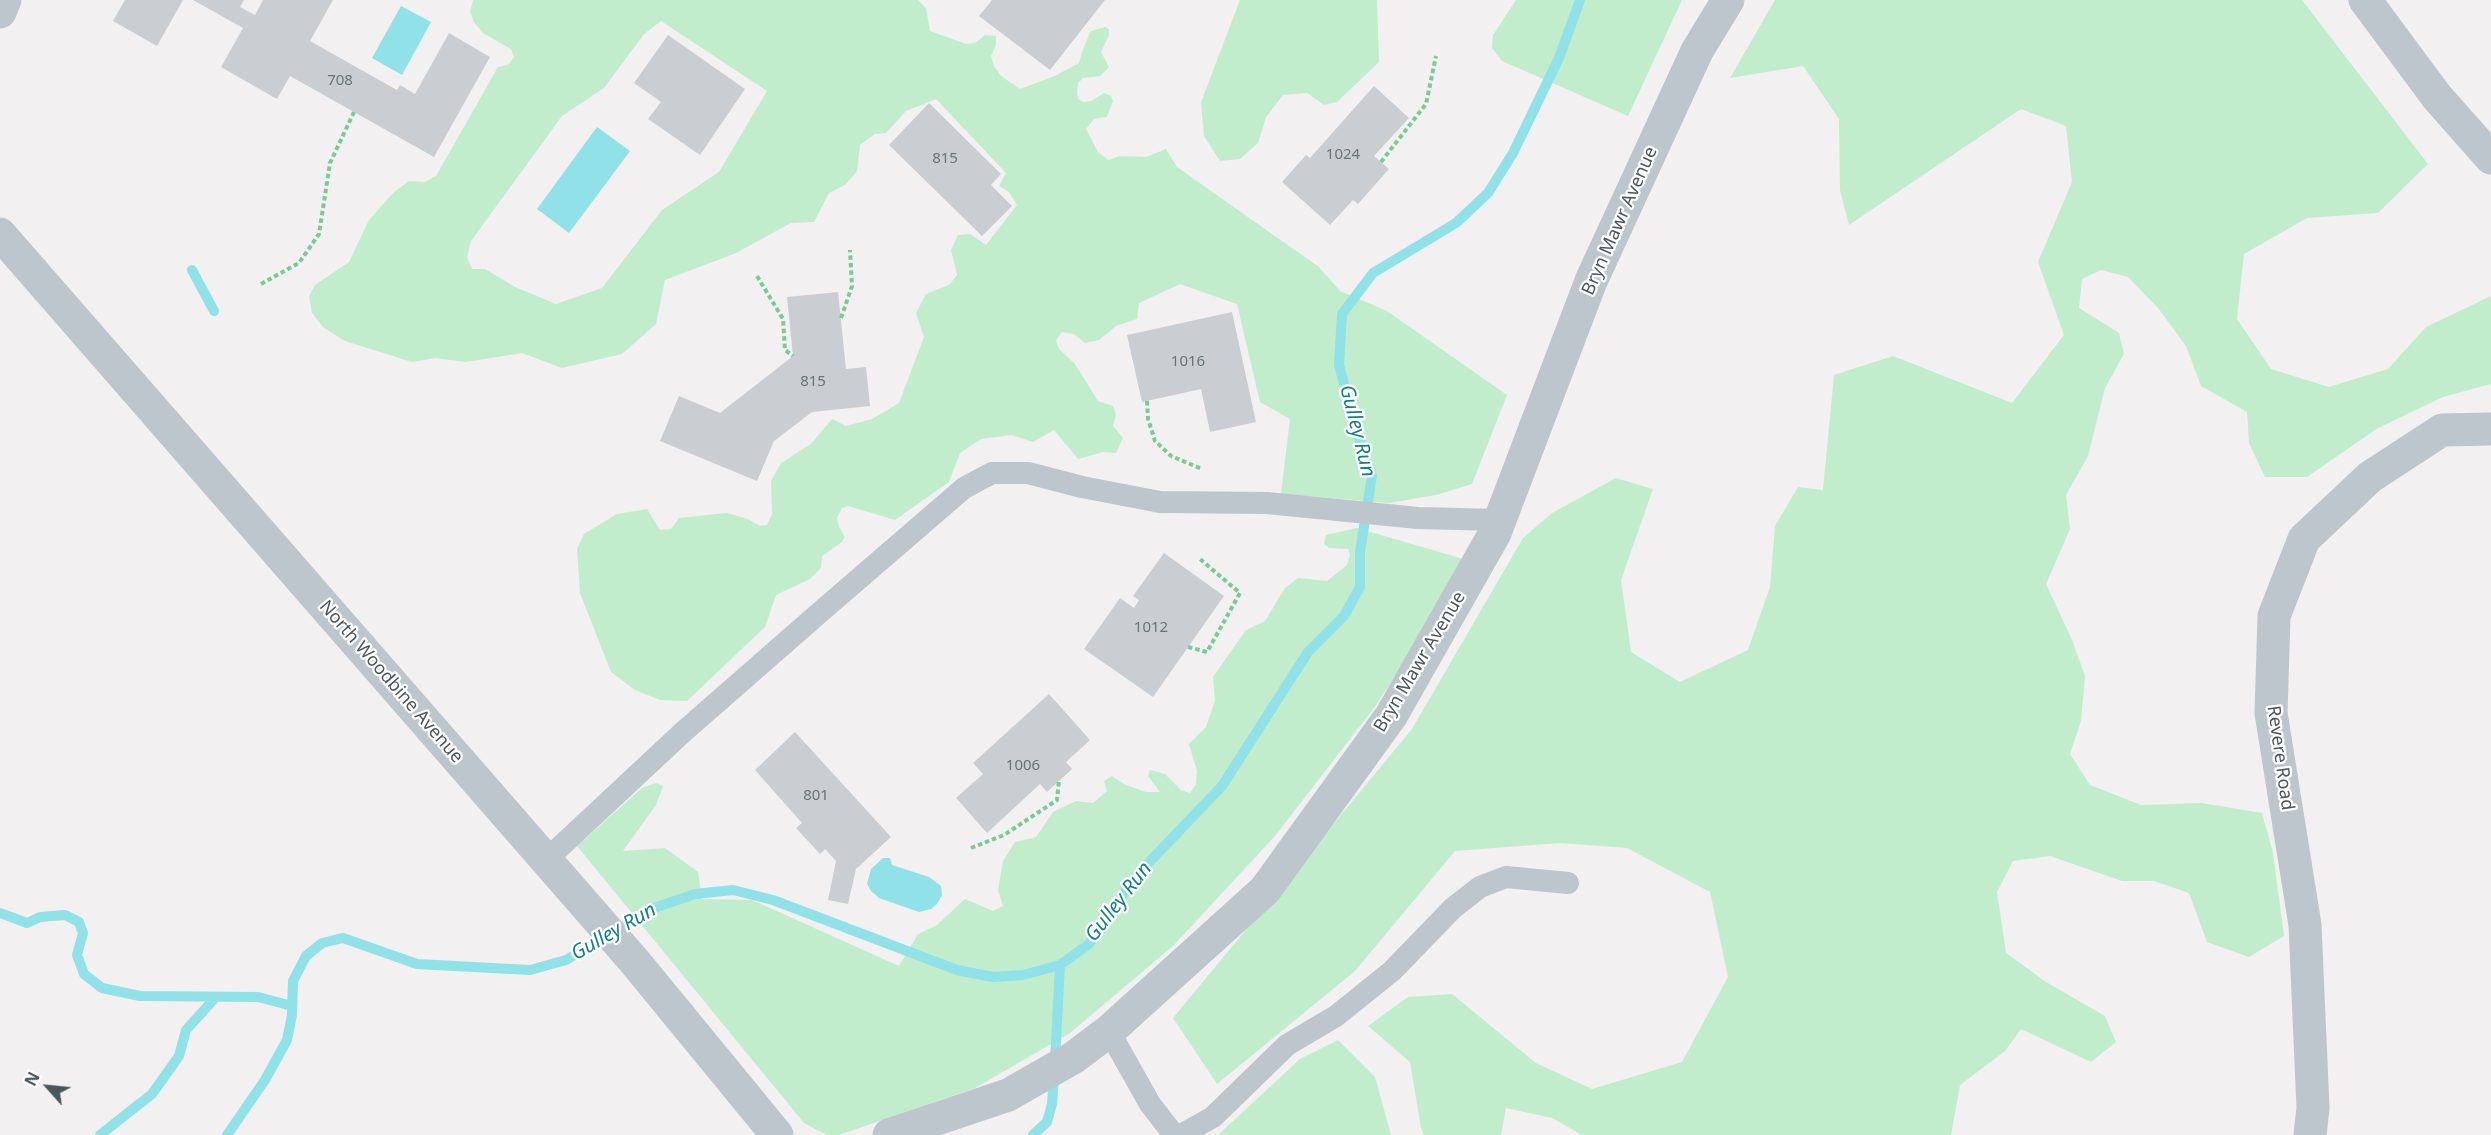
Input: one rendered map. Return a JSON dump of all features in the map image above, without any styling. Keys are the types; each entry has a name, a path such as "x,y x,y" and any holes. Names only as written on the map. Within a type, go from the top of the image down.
{"street":[{"path":"0,12 5,0"},
{"name":"Bryn Mawr Avenue","path":"889,1135 1008,1095 1073,1058 1109,1031 1265,890 1391,716 1495,533 1591,281 1697,51 1728,0"},
{"path":"2365,0 2437,97 2491,158"},
{"name":"North Woodbine Avenue","path":"0,234 606,928 777,1135"},
{"name":"Revere Road","path":"2310,1135 2313,1108 2306,925 2271,713 2274,616 2304,539 2370,477 2442,430 2491,429"}],"lane":[{"path":"546,860 682,733 818,614 964,488 992,473 1028,473 1082,487 1160,502 1267,503 1391,515 1500,520"},
{"path":"1181,1135 1213,1117 1287,1046 1336,1016 1392,971 1453,908 1480,887 1506,877 1568,883"},
{"path":"1109,1031 1150,1104 1174,1135"}],"path":[{"path":"1381,162 1426,104 1436,56"},
{"path":"261,284 299,263 319,234 330,163 354,112"},
{"path":"841,318 852,286 850,250"},
{"path":"757,276 783,319 785,350 793,356"},
{"path":"1147,401 1148,419 1155,441 1171,456 1211,472"},
{"path":"1188,647 1207,652 1240,593 1200,559"},
{"path":"971,848 1004,835 1057,800 1059,780"}],"green space":[{"path":"473,0 918,0 926,8 930,31 966,44 975,43 985,35 996,36 996,45 991,56 994,66 1001,76 1020,89 1055,76 1079,63 1091,31 1105,27 1109,29 1109,35 1101,52 1109,67 1100,76 1083,78 1078,83 1077,93 1078,99 1083,102 1091,101 1104,93 1111,96 1113,101 1107,117 1094,119 1086,129 1098,152 1108,160 1120,156 1146,157 1166,149 1177,167 1319,267 1340,291 1387,311 1507,395 1472,484 1436,495 1389,503 1281,494 1290,419 1260,402 1237,304 1180,284 1139,303 1137,319 1116,326 1099,340 1085,343 1074,334 1062,332 1056,340 1059,349 1075,364 1098,401 1113,406 1116,415 1113,426 1123,438 1116,453 1103,452 1078,459 1054,430 1033,442 1012,435 981,439 960,453 949,482 895,520 848,506 842,508 837,518 845,537 842,542 822,556 821,568 810,579 776,595 765,627 687,701 660,700 635,690 611,672 580,593 577,549 584,534 617,514 647,509 660,530 671,529 679,518 727,513 748,519 760,526 767,525 772,514 771,481 781,463 811,444 832,419 846,426 872,419 899,403 924,337 916,313 926,294 949,285 957,275 951,250 958,235 970,234 986,245 1017,205 1009,192 999,186 1006,173 936,99 906,111 886,133 875,134 860,145 857,171 845,185 829,193 814,222 791,223 736,253 665,280 656,324 622,354 562,368 522,353 466,362 435,358 412,362 345,341 323,327 312,313 309,296 315,285 349,262 369,220 393,193 409,181 425,182 436,176 498,67 508,65 514,57 511,49 483,33 474,22 470,12","holes":["661,21 767,91 719,172 662,210 602,288 556,304 515,287 485,269 472,269 467,257 471,241 562,116 604,88 644,34"]},
{"path":"1240,0 1377,0 1379,62 1337,102 1324,105 1307,93 1283,95 1266,117 1258,143 1240,159 1220,161 1204,136 1201,102"},
{"path":"1516,0 1682,0 1628,116 1502,61 1492,48 1493,35"},
{"path":"1775,0 2302,0 2428,164 2378,213 2307,218 2244,254 2237,319 2271,369 2329,387 2388,369 2426,327 2491,296 2491,384 2443,397 2378,428 2307,477 2265,477 2249,443 2247,412 2201,386 2186,346 2158,308 2128,277 2101,270 2082,279 2079,308 2119,333 2124,354 2105,388 2088,456 2066,495 2070,529 2046,584 2072,640 2085,676 2081,721 2070,754 2090,785 2141,805 2201,803 2262,813 2273,853 2284,936 2249,957 2207,942 2189,893 2154,881 2122,881 2050,856 2013,861 1997,892 2006,953 2046,982 2105,1016 2116,1042 2091,1062 2021,1029 2005,1051 1960,1085 1951,1135 1582,1135 1552,1118 1506,1108 1501,1135 1424,1135 1410,1062 1368,1026 1408,997 1452,994 1536,1063 1592,1089 1682,1062 1728,977 1710,892 1627,848 1560,843 1455,851 1355,971 1217,1084 1173,1018 1412,729 1523,538 1552,513 1616,478 1653,489 1621,580 1631,652 1680,682 1748,650 1770,587 1775,526 1798,487 1823,490 1834,375 1893,356 2012,403 2064,335 2038,262 2072,182 2066,126 2021,109 1849,225 1840,190 1839,119 1803,66 1730,78"},
{"path":"1357,528 1470,561 1374,708 1275,836 1173,946 1070,1033 975,1088 839,1135 827,1135 804,1123 577,846 642,788 656,783 663,786 656,805 623,851 665,848 698,872 702,899 752,900 899,966 918,934 937,925 965,899 993,911 1003,906 998,890 1003,861 1015,842 1036,837 1053,812 1076,801 1093,803 1107,791 1104,781 1112,776 1126,785 1146,792 1160,792 1148,776 1150,770 1165,774 1181,790 1190,793 1196,784 1197,771 1189,744 1206,727 1215,701 1213,677 1246,630 1265,621 1285,588 1298,578 1327,581 1347,565 1350,555 1348,549 1329,548 1324,544 1326,535"},
{"path":"1338,1040 1375,1077 1391,1135 1218,1135 1300,1059"}],"water":[{"path":"401,6 431,22 402,75 372,58"},
{"path":"597,127 630,151 569,233 537,209"},
{"path":"883,858 890,858 892,865 929,877 941,886 942,895 937,904 931,909 919,912 879,898 867,884 871,869"}],"building":[{"path":"125,0 183,0 157,46 113,21"},
{"path":"193,0 244,0 240,7 255,15 263,0 333,0 310,41 397,90 400,85 415,94 449,33 490,57 434,157 290,76 277,99 221,67 243,28"},
{"path":"992,0 1105,0 1050,70 979,16"},
{"path":"668,35 745,89 700,155 648,119 661,102 634,83"},
{"path":"1374,86 1409,118 1374,156 1389,169 1358,204 1353,200 1330,225 1282,182 1306,155 1310,158"},
{"path":"929,103 1001,174 991,185 1012,206 982,236 889,145"},
{"path":"838,292 846,369 866,367 870,406 812,412 774,441 757,481 660,441 679,396 720,413 793,356 787,297"},
{"path":"1232,312 1256,422 1210,432 1201,389 1142,402 1127,335"},
{"path":"1164,553 1224,596 1153,697 1084,649 1120,598 1134,608 1139,600 1133,596"},
{"path":"1049,694 1090,740 1066,762 1072,769 1047,792 1040,784 987,833 956,798 983,774 973,763"},
{"path":"795,732 891,837 856,869 848,904 828,900 836,861 825,849 820,854 796,828 802,823 755,770"}],"waterway":[{"name":"Gulley Run","path":"227,1135 265,1080 287,1040 292,1015 293,981 306,956 322,943 343,938 417,964 530,970 566,960 654,908 695,894 733,890 773,900 957,970 993,977 1023,975 1060,965 1089,944 1135,877 1222,786 1308,652 1344,616 1360,587 1360,552 1372,476 1357,433 1339,365 1342,314 1373,273 1456,223 1488,193 1513,153 1559,58 1580,0"},
{"path":"192,270 214,311"},
{"path":"0,913 27,923 40,917 65,915 79,922 83,933 77,955 84,974 102,988 140,996 258,997 292,1006"},
{"path":"1055,1061 1060,965"},
{"path":"100,1135 152,1094 179,1056 186,1030 216,997"},
{"path":"1033,1135 1047,1122 1052,1104 1054,1076"}]}
